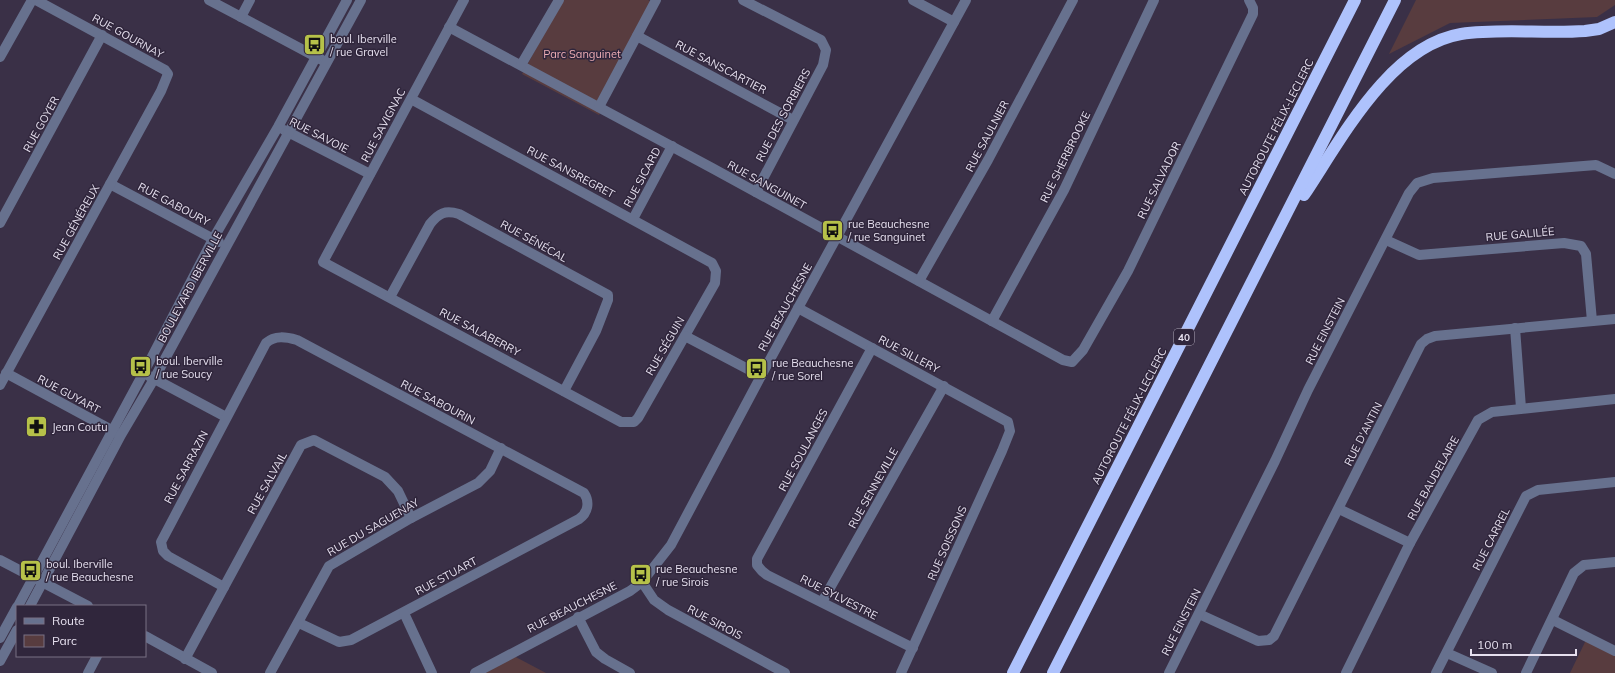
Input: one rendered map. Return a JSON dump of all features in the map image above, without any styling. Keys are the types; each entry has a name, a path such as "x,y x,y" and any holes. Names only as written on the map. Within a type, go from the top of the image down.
{"highway":[{"name":"AUTOROUTE FÉLIX-LECLERC","path":"1013,673 1355,0"},
{"path":"1053,673 1395,0"},
{"path":"1277,234 1368,101 1394,72 1426,47 1445,38 1465,34 1585,31 1599,29 1615,22"}],"street":[{"path":"0,57 32,0"},
{"name":"RUE GOURNAY","path":"36,0 165,70"},
{"path":"209,0 327,62"},
{"path":"241,17 250,0"},
{"name":"BOULEVARD IBERVILLE","path":"31,605 43,583 144,372 213,239 278,127 347,0"},
{"name":"BOULEVARD IBERVILLE","path":"18,605 116,432 154,379 361,0"},
{"name":"RUE SAVIGNAC","path":"323,262 464,0"},
{"path":"521,65 558,0"},
{"path":"599,107 656,0"},
{"name":"RUE DES SORBIERS","path":"743,0 821,40 826,47 823,65 756,192"},
{"path":"913,0 954,22"},
{"name":"RUE BEAUCHESNE","path":"475,673 578,617 630,591 642,582 671,545 760,376 837,238 966,0"},
{"name":"RUE SAULNIER","path":"919,281 988,160 1074,0"},
{"name":"RUE SHERBROOKE","path":"992,321 1064,190 1154,0"},
{"name":"RUE SALVADOR","path":"1072,362 1083,350 1128,271 1253,14 1250,2"},
{"name":"RUE SANGUINET","path":"449,27 672,146 837,238 1063,360 1072,362"},
{"name":"RUE GOYER","path":"0,223 102,36"},
{"name":"RUE SANSCARTIER","path":"637,36 793,120"},
{"name":"RUE GÉNÉREUX","path":"0,385 161,91 168,74 165,70"},
{"name":"RUE SANSREGRET","path":"411,99 705,258 712,263 716,271"},
{"name":"RUE SAVOIE","path":"278,127 370,174"},
{"name":"RUE SICARD","path":"633,219 672,146"},
{"name":"RUE EINSTEIN","path":"1169,673 1276,461 1308,390 1409,193 1417,184 1425,179 1596,165 1615,174"},
{"name":"RUE GABOURY","path":"110,184 226,246"},
{"name":"RUE SÉNÉCAL","path":"390,297 430,224 438,214 448,211 459,214 608,295 608,300 596,331 564,391"},
{"name":"RUE GALILÉE","path":"1386,240 1419,255 1564,243 1581,246 1586,254 1592,321"},
{"name":"RUE SALABERRY","path":"323,262 624,423"},
{"name":"RUE SÉGUIN","path":"624,423 634,422 638,418 715,282 716,271"},
{"name":"RUE SILLERY","path":"798,308 1008,422"},
{"name":"RUE D'ANTIN","path":"1199,614 1258,641 1269,640 1274,636 1421,344 1427,339 1435,336 1615,319"},
{"path":"1515,328 1521,408"},
{"path":"685,336 760,376"},
{"name":"RUE SARRAZIN","path":"224,587 168,556 163,551 161,542 266,342 275,337"},
{"name":"RUE SABOURIN","path":"275,337 286,337 296,340 501,448 584,493 587,497"},
{"name":"RUE SOULANGES","path":"757,565 757,559 872,348"},
{"path":"144,372 154,379 226,417"},
{"name":"RUE GUYART","path":"6,373 116,432"},
{"name":"RUE SENNEVILLE","path":"822,602 944,386"},
{"name":"RUE BAUDELAIRE","path":"1346,673 1410,543 1478,420 1492,412 1615,399"},
{"name":"RUE SOISSONS","path":"900,673 913,648 1002,451 1010,431 1008,422"},
{"name":"RUE SALVAIL","path":"186,659 301,445 314,440 385,477 398,491 411,518"},
{"name":"RUE DU SAGUENAY","path":"270,673 299,624 329,566 411,518 478,483 490,471 501,448"},
{"name":"RUE CARREL","path":"1436,673 1526,496 1538,490 1615,482"},
{"name":"RUE STUART","path":"299,624 339,642 351,640 579,519 584,515 587,508 587,497"},
{"path":"1339,509 1410,543"},
{"path":"0,560 86,605"},
{"path":"1526,673 1553,620 1574,573 1584,565 1615,562"},
{"name":"RUE SYLVESTRE","path":"757,565 762,572 913,648"},
{"name":"RUE SIROIS","path":"642,582 654,600 668,610 785,673"},
{"name":"BOULEVARD IBERVILLE","path":"0,638 16,609"},
{"path":"404,612 432,673"},
{"path":"578,617 596,652 630,673"},
{"path":"1553,620 1615,651"},
{"path":"0,661 16,632"},
{"path":"146,637 212,673"},
{"path":"1447,653 1492,673"},
{"path":"88,673 96,657"}],"green space":[{"name":"Parc Sanguinet","path":"563,0 648,0 656,4 599,115 522,74"},
{"path":"1416,0 1615,0 1615,5 1597,17 1450,23 1389,54"},
{"path":"1587,638 1615,651 1615,673 1570,673"},
{"path":"510,654 546,673 475,673"}],"place":[{"name":"boul. Iberville / rue Gravel","path":"314,45"},
{"name":"rue Beauchesne / rue Sanguinet","path":"833,230"},
{"name":"boul. Iberville / rue Soucy","path":"140,367"},
{"name":"rue Beauchesne / rue Sorel","path":"756,369"},
{"name":"Jean Coutu","path":"36,427"},
{"name":"boul. Iberville / rue Beauchesne","path":"30,570"},
{"name":"rue Beauchesne / rue Sirois","path":"641,575"}]}
